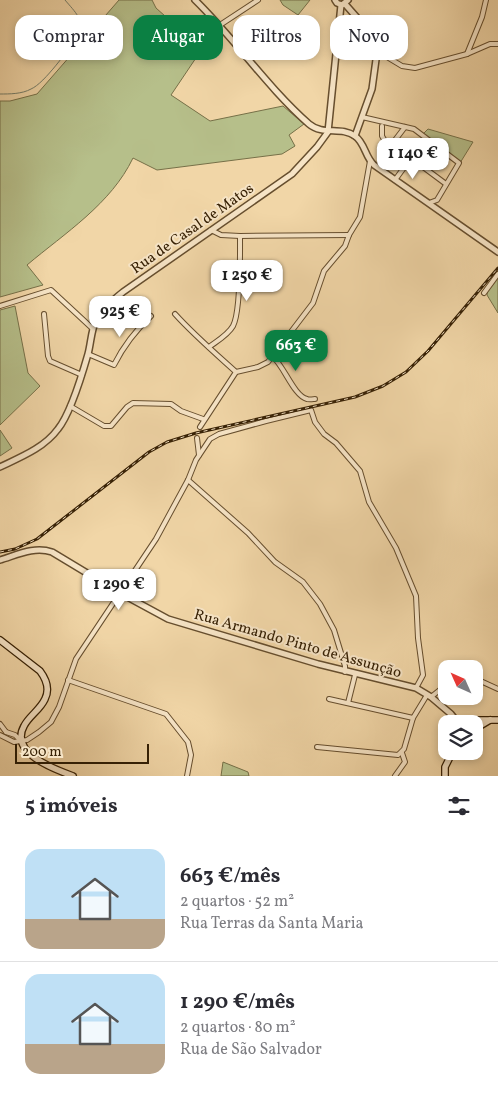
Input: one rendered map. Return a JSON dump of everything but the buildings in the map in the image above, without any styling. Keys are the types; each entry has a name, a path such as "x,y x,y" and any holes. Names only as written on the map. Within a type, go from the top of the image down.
{"main road":[{"path":"0,640 40,671 44,676 47,686 46,699 24,726 21,734 21,741 26,751 53,768 73,776"},
{"path":"483,720 498,720"},
{"path":"483,724 490,720"},
{"path":"445,776 445,767 448,760"}],"street":[{"path":"195,0 210,15"},
{"path":"223,23 258,0"},
{"path":"335,0 337,4 345,3"},
{"path":"467,54 482,17 486,0"},
{"path":"328,132 345,3"},
{"path":"345,3 355,15"},
{"path":"223,29 282,98 312,127 328,132 342,131 355,136 364,148 370,161 498,252"},
{"path":"392,60 402,66 415,68 467,54 490,44 498,44"},
{"path":"355,136 372,89 376,60"},
{"path":"362,117 414,129 459,163 437,200 429,203"},
{"path":"382,126 382,136 389,148 405,127"},
{"name":"Rua de Casal de Matos","path":"0,466 27,454 46,441 58,429 70,406 82,375 97,319 115,298 292,174 318,148 328,132"},
{"path":"395,180 411,158 446,184"},
{"path":"200,427 203,419 236,372 258,367 268,362 313,303 324,271 345,246 348,235 360,217 370,161"},
{"path":"211,230 221,235 240,236 348,235"},
{"path":"209,347 222,338 233,326 238,310 240,236"},
{"path":"484,293 498,274"},
{"path":"0,306 51,290 93,329"},
{"path":"44,314 50,361 82,375"},
{"path":"175,314 194,335 236,372"},
{"path":"88,354 114,365 140,327 151,316"},
{"path":"273,357 279,362 293,387 302,397 307,400 315,399"},
{"path":"70,406 104,426 111,426 132,403 171,404 181,411 203,419"},
{"path":"0,735 14,742 27,740 51,722 59,707 76,659 156,539 200,455 210,440 219,434 312,410 315,422 324,434 336,443 360,470 370,502 396,548 416,596 418,638 423,675 416,688"},
{"path":"198,438 200,455"},
{"path":"188,480 248,533 275,562 303,582 320,604 334,630 345,666 345,672"},
{"name":"Rua Armando Pinto de Assunção","path":"0,560 42,549 52,552 168,619 355,675 416,688 452,715"},
{"path":"348,703 355,675"},
{"path":"68,680 166,714 188,742 191,755 187,776"},
{"path":"483,682 498,689"},
{"path":"395,776 405,762 402,753 413,718 429,696 438,690"},
{"path":"330,699 413,718"},
{"path":"0,724 6,732 15,735 21,741"},
{"path":"0,742 5,738 6,732"},
{"path":"317,747 398,755 402,753"}],"green space":[{"path":"119,0 152,0 156,8 164,15 133,15 133,60 195,60 171,95 210,121 283,106 304,124 289,135 295,146 282,154 157,170 133,158 124,174 100,204 27,265 43,285 0,297 0,101 10,101 37,94 67,60 123,60 123,15 106,15"},
{"path":"280,0 310,0 298,15 283,5"},
{"path":"428,129 473,142 460,163 423,134"},
{"path":"498,276 498,313 487,295 488,288"},
{"path":"15,306 28,373 40,386 0,425 0,310"},
{"path":"0,430 12,448 0,456"},
{"path":"223,762 248,772 249,776 221,776"}],"waterway":[{"path":"0,94 24,92 37,86 79,36 81,30 80,21 65,0"}],"railway":[{"path":"0,552 15,549 37,539 149,452 167,442 196,433 355,397 383,386 406,372 428,351 498,268"}]}
